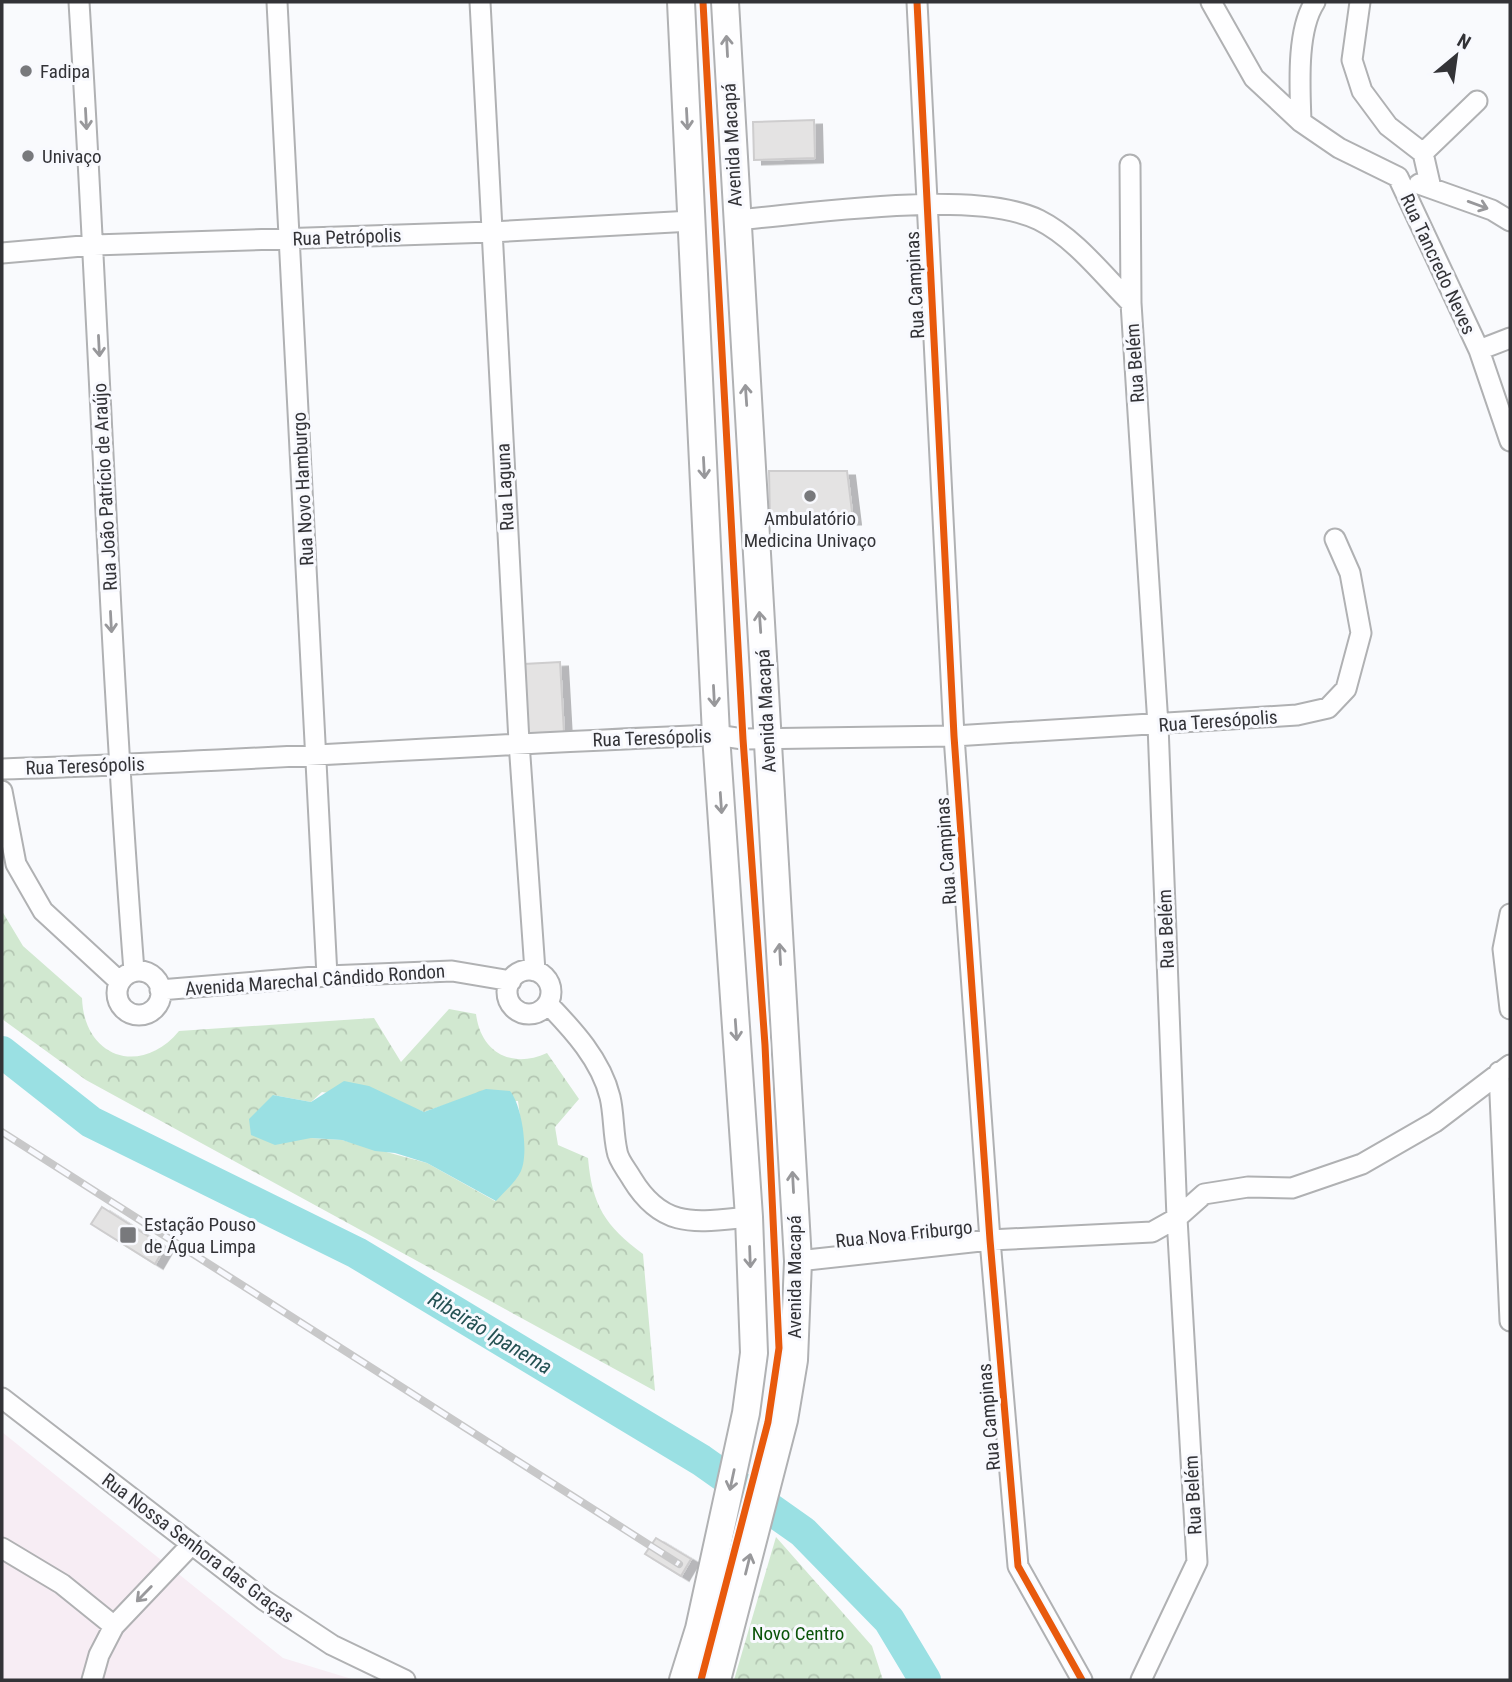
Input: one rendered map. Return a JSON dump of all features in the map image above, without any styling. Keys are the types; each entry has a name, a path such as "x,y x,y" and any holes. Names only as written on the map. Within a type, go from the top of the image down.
{"main road":[{"path":"681,2 716,735 749,1217 754,1353 747,1413 699,1629 683,1680"},
{"name":"Avenida Macapá","path":"717,1680 784,1420 794,1360 798,1261 735,220 725,2"}],"street":[{"name":"Rua João Patrício de Araújo","path":"79,2 94,244 127,977"},
{"name":"Rua Novo Hamburgo","path":"277,2 327,976"},
{"name":"Rua Laguna","path":"480,2 519,742 535,971"},
{"name":"Rua Campinas","path":"917,2 954,736 990,1240 1018,1566 1082,1680"},
{"name":"Rua Tancredo Neves","path":"1211,2 1254,78 1301,122 1339,148 1398,177 1479,350 1510,438"},
{"path":"1301,122 1300,80 1304,44 1308,13 1315,2"},
{"path":"1360,2 1352,60 1362,91 1388,126 1423,153 1432,188"},
{"path":"1423,153 1477,102"},
{"name":"Rua Belém","path":"1130,165 1131,303 1158,725 1177,1218 1197,1562 1141,1680"},
{"path":"1398,177 1492,210 1510,221"},
{"path":"735,220 927,204 999,209 1039,220 1070,242 1131,303"},
{"name":"Rua Petrópolis","path":"2,253 94,244 290,240 692,221"},
{"path":"1479,350 1510,338"},
{"name":"Rua Teresópolis","path":"2,769 317,757 519,742 716,735 768,739 954,736 1297,715 1328,708 1346,689 1361,633 1350,573 1335,539"},
{"path":"2,791 16,864 43,911 127,977 148,973 160,990 157,1005 138,1014 120,1003 127,977"},
{"path":"1510,914 1503,949 1510,1009"},
{"name":"Avenida Marechal Cândido Rondon","path":"160,990 327,976 452,971 510,981"},
{"path":"535,971 550,985 548,1004 536,1013 515,1008 508,996 510,981 521,972 535,971"},
{"path":"548,1004 579,1037 595,1064 610,1096 617,1154 643,1198 667,1216 694,1222 749,1217"},
{"path":"1505,1068 1510,1321"},
{"name":"Rua Nova Friburgo","path":"798,1261 990,1240 1152,1232 1177,1218 1204,1194 1248,1187 1292,1188 1362,1164 1435,1122 1505,1068"},
{"name":"Rua Nossa Senhora das Graças","path":"2,1398 191,1545 332,1645 405,1680"},
{"path":"92,1680 99,1655 114,1626 191,1545"},
{"path":"2,1548 62,1584 114,1626"}],"shaded area":[{"path":"2,1432 283,1658 355,1680 2,1680"}],"green space":[{"path":"2,911 23,946 82,998 85,1019 93,1035 104,1047 117,1054 132,1057 148,1054 164,1045 179,1031 374,1018 401,1062 449,1009 476,1014 484,1039 500,1054 522,1059 547,1053 579,1099 555,1127 558,1145 588,1158 593,1189 603,1213 619,1234 643,1254 655,1391 86,1080 2,1019","holes":["322,1092 400,1103 424,1112 453,1102 518,1101 521,1125 495,1201 427,1163 342,1140 311,1138 273,1095 311,1102"]},
{"name":"Novo Centro","path":"776,1537 872,1646 883,1680 734,1680"}],"water":[{"path":"344,1081 369,1086 424,1112 486,1089 510,1091 518,1107 523,1130 524,1153 521,1171 496,1201 427,1163 395,1153 375,1151 342,1140 311,1138 275,1145 251,1135 249,1119 273,1095 311,1102"}],"building":[{"path":"814,120 815,158 754,160 753,122"},
{"name":"Ambulatório Medicina Univaço","path":"769,471 847,471 853,520 770,521"},
{"path":"560,662 564,733 527,735 524,664"},
{"name":"Estação Pouso de Água Limpa","path":"102,1207 165,1247 155,1264 91,1224"},
{"path":"656,1538 691,1559 681,1576 645,1554"}],"waterway":[{"name":"Ribeirão Ipanema","path":"2,1052 91,1122 357,1253 701,1460 803,1532 889,1620 925,1680"}],"railway":[{"path":"2,1132 679,1564"}],"cycle path":[{"path":"701,1680 768,1422 779,1348 765,1045 743,739 703,2"},
{"path":"917,2 954,736 990,1240 1018,1566 1082,1680"}],"place":[{"name":"Fadipa","path":"26,71"},
{"name":"Univaço","path":"28,156"},
{"name":"Ambulatório Medicina Univaço","path":"810,496"},
{"name":"Estação Pouso de Água Limpa","path":"128,1235"}]}
